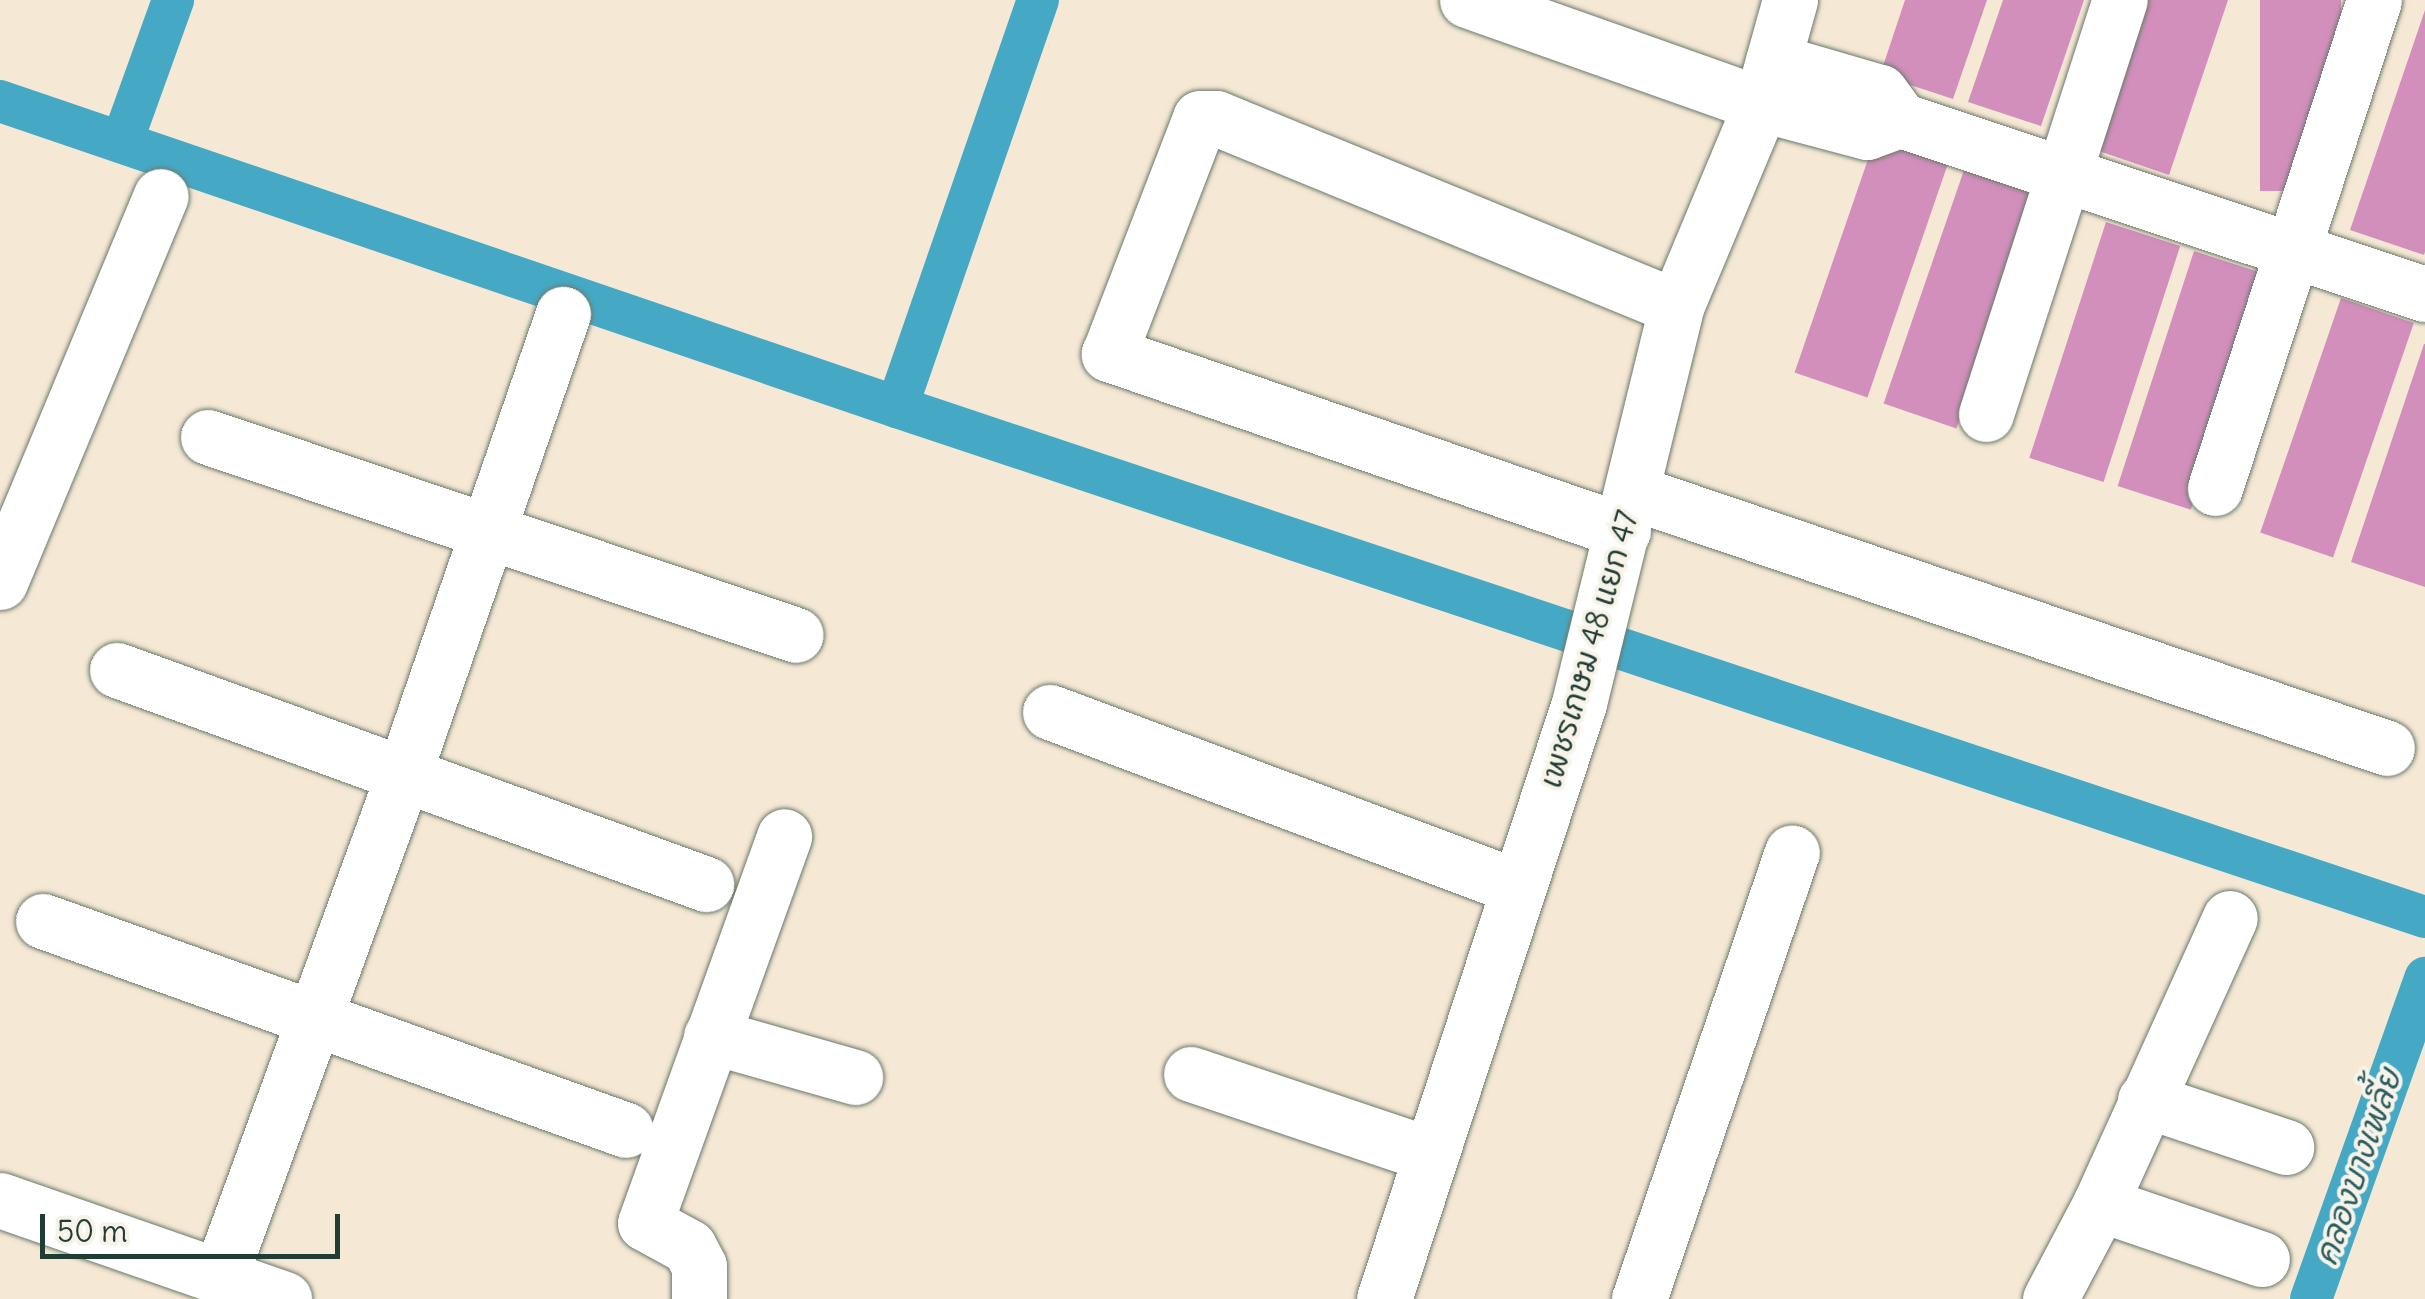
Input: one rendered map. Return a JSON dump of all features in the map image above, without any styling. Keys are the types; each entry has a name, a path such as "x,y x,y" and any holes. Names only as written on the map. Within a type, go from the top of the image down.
{"street":[{"path":"1467,0 1767,83 1866,132 1900,120 2425,294"},
{"name":"เพชรเกษม 48 แยก 47","path":"1384,1299 1515,886 1579,704 1608,599 1676,307 1767,83 1790,0"},
{"path":"1986,414 2120,0"},
{"path":"2214,488 2374,0"},
{"path":"1676,307 1209,117 1194,126 1110,354 2388,748"},
{"path":"0,582 160,196"},
{"path":"220,1276 404,773 563,314"},
{"path":"208,437 796,635"},
{"path":"117,670 706,884"},
{"path":"1050,712 1515,886"},
{"path":"699,1299 700,1266 689,1247 645,1223 784,836"},
{"path":"1639,1299 1792,852"},
{"path":"2050,1299 2100,1204 2230,918"},
{"path":"43,921 313,1014 626,1130"},
{"path":"711,1036 855,1077"},
{"path":"1191,1074 1431,1155"},
{"path":"2145,1100 2286,1147"},
{"path":"2100,1204 2262,1259"},
{"path":"4,1212 284,1299"}],"building":[{"path":"1905,0 1987,0 1953,99 1880,75"},
{"path":"2003,0 2084,0 2041,126 1968,102"},
{"path":"2146,0 2228,0 2169,175 2096,150"},
{"path":"2260,0 2341,0 2341,191 2260,191"},
{"path":"2425,10 2425,252 2424,255 2350,230"},
{"path":"1875,139 1948,164 1867,398 1795,373"},
{"path":"1964,170 2037,195 1956,429 1884,404"},
{"path":"2106,222 2180,246 2104,482 2029,458"},
{"path":"2194,251 2267,275 2191,510 2118,486"},
{"path":"2341,298 2414,323 2333,558 2260,532"},
{"path":"2425,344 2425,587 2351,562"}],"waterway":[{"path":"122,142 173,0"},
{"path":"1038,0 897,407 2425,917"},
{"path":"0,101 897,407"},
{"name":"คลองบางเพลี้ย","path":"2311,1299 2425,978"}]}
